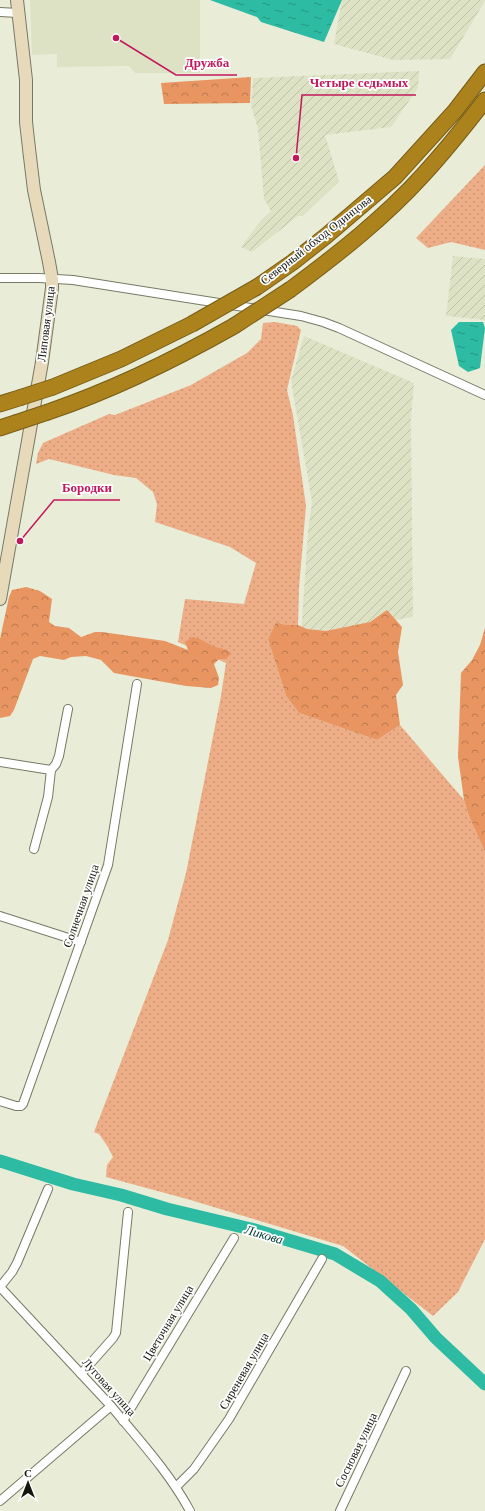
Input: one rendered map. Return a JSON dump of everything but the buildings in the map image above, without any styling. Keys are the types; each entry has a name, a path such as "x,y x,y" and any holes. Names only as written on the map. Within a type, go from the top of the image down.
{"highway":[{"name":"Северный обход Одинцова","path":"0,404 53,387 152,345 257,287 293,262 326,236 395,177 455,111 485,72"},
{"name":"Северный обход Одинцова","path":"0,428 98,394 162,366 234,326 291,289 336,255 381,216 423,176 466,126 485,100"}],"street":[{"name":"Липовая улица","path":"0,599 42,362 52,279 34,190 26,122 26,73 17,0"},
{"path":"0,12 18,13"},
{"path":"0,278 73,280 302,316 339,328 485,395"},
{"name":"Солнечная улица","path":"0,1101 16,1106 21,1106 23,1104 108,865 137,684"},
{"path":"34,850 48,797 51,770 56,764 59,756 68,710"},
{"path":"0,762 51,770"},
{"path":"0,916 81,942"},
{"path":"1,1291 12,1272 48,1189"},
{"path":"81,1374 116,1333 128,1212"},
{"name":"Цветочная улица","path":"123,1421 234,1238"},
{"name":"Сиреневая улица","path":"176,1487 194,1469 229,1419 322,1259"},
{"name":"Луговая улица","path":"1,1291 111,1406 176,1487 190,1511"},
{"name":"Сосновая улица","path":"340,1511 406,1371"},
{"path":"0,1501 111,1406"}],"shaded area":[{"path":"30,0 200,0 200,73 135,73 129,66 57,67 57,54 32,55"},
{"path":"342,0 485,1 450,59 393,60 334,44"},
{"path":"419,71 418,88 391,127 325,135 339,181 303,216 298,216 252,252 241,247 261,220 271,211 264,199 258,129 251,106 253,78"},
{"path":"485,165 485,250 451,242 428,248 416,238"},
{"path":"453,256 485,259 485,320 446,316"},
{"path":"275,322 297,326 301,330 287,390 293,415 306,506 299,588 298,625 286,625 276,622 268,639 286,696 299,713 377,740 400,725 464,800 469,816 485,852 485,1239 458,1292 433,1316 343,1246 187,1199 106,1177 107,1165 113,1157 99,1134 94,1132 168,940 186,873 221,696 226,663 178,642 185,599 244,604 256,563 230,547 155,522 157,504 153,492 136,478 114,475 49,459 36,464 38,453 43,443 109,414 115,415 191,385 247,353 261,339 263,323"},
{"path":"304,336 414,383 411,420 413,617 301,636 308,531 312,502 291,381"}],"green space":[{"path":"251,77 250,103 164,104 161,83"},
{"path":"26,587 40,591 52,599 49,622 55,626 69,628 81,637 95,632 102,632 165,641 188,650 185,642 192,637 231,653 226,659 219,659 214,664 219,678 218,685 211,688 186,686 114,673 101,660 86,656 71,657 64,660 40,656 33,659 14,710 10,716 0,718 0,639 9,597 12,590"},
{"path":"387,610 402,627 398,652 403,685 396,695 400,725 377,740 299,713 286,696 268,639 276,622 286,625 298,625 307,629 326,631 370,622"},
{"path":"485,628 485,852 469,816 464,800 458,757 461,673 472,660 480,645"}],"water":[{"path":"210,0 342,0 324,42 261,22 257,17"},
{"path":"459,322 483,322 485,328 480,368 468,372 459,366 451,330"}],"waterway":[{"name":"Ликова","path":"0,1161 73,1184 251,1229 335,1254 380,1281 411,1309 436,1338 485,1384"}],"place":[{"name":"Дружба","path":"116,38"},
{"name":"Четыре седьмых","path":"296,158"},
{"name":"Бородки","path":"20,541"}]}
